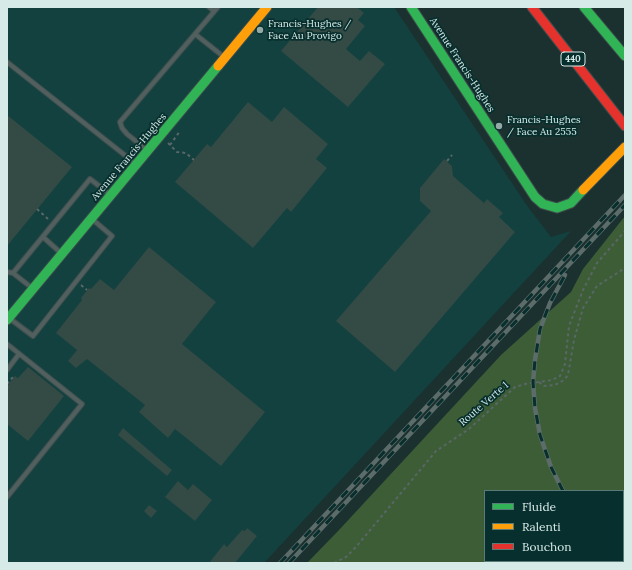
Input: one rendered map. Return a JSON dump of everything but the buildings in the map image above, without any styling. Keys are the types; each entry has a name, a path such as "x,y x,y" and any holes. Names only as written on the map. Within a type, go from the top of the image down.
{"main road":[{"name":"Avenue Francis-Hughes","path":"8,318 267,7"},
{"name":"Avenue Francis-Hughes","path":"411,7 534,196 543,204 557,208 571,203 625,147"},
{"name":"440","path":"531,7 625,126"},
{"path":"584,7 625,56"},
{"path":"587,7 595,20"}],"lane":[{"path":"209,7 214,11"},
{"path":"148,151 127,134 122,128 120,122 218,7"},
{"path":"196,34 225,58"},
{"path":"7,62 136,165"},
{"path":"13,273 90,179 111,195"},
{"path":"8,318 33,336 112,236 92,218"},
{"path":"43,237 62,254"},
{"path":"7,272 13,273 33,289"},
{"path":"7,344 82,404 8,498 7,497"},
{"path":"7,370 19,354"}],"path":[{"path":"170,145 180,131"},
{"path":"166,142 177,152 186,153 194,160"},
{"path":"447,161 452,154"},
{"path":"37,209 49,220"},
{"name":"Route Verte 1","path":"334,563 352,551 436,451 473,425 511,390 521,384 555,379 562,374 565,364 569,326 583,290 597,263 624,233"},
{"path":"539,382 544,386 555,385 564,380 568,375 574,340 583,308 597,286 625,268"},
{"path":"7,384 12,377 11,376"}],"shaded area":[{"path":"7,7 394,7 528,207 551,237 571,231 264,563 7,563"}],"green space":[{"path":"625,216 625,563 307,563 501,355 571,292 583,269"}],"railway":[{"path":"280,563 625,195"},
{"path":"289,563 625,205"},
{"path":"562,490 551,467 540,435 535,408 533,382 540,329 550,303 565,275"}],"traffic: fast":[{"path":"411,7 535,197 543,204 557,208 571,203 583,190"},
{"path":"584,7 625,56"},
{"path":"7,320 218,66"}],"traffic: slow":[{"path":"218,66 267,7"},
{"path":"583,190 625,147"}],"traffic: jam":[{"path":"532,7 625,126"}],"place":[{"name":"Francis-Hughes / Face Au Provigo","path":"260,30"},
{"name":"Francis-Hughes / Face Au 2555","path":"499,126"}]}
